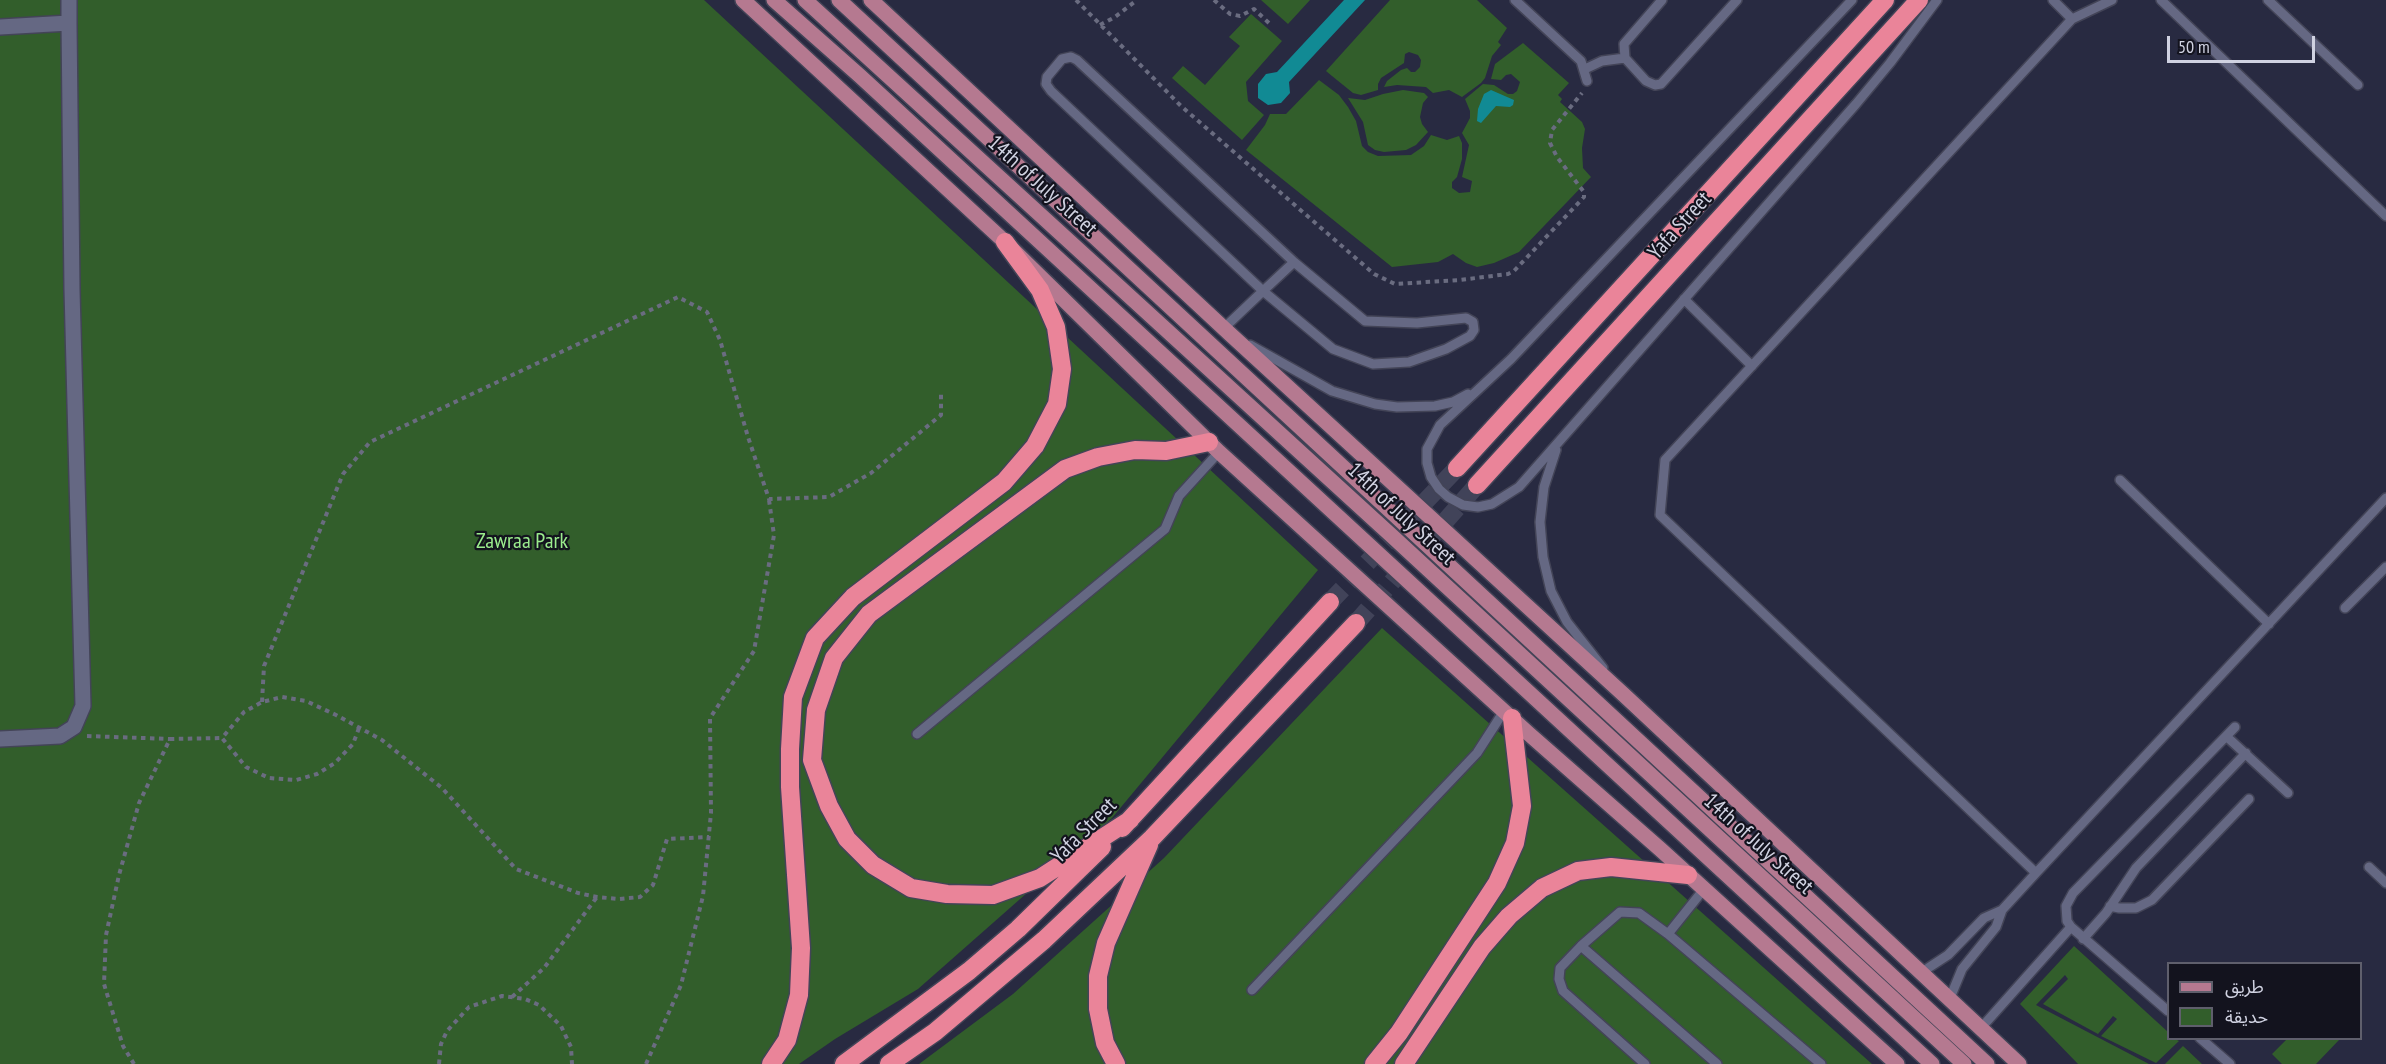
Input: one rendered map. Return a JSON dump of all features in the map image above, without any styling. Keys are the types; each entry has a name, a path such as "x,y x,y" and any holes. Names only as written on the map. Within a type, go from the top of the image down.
{"highway":[{"name":"Yafa Street","path":"1457,468 1885,0"},
{"name":"Yafa Street","path":"1476,485 1919,0"},
{"path":"771,1064 787,1040 799,995 801,948 790,787 791,738 793,697 815,638 853,597 1004,482 1035,446 1057,404 1062,369 1056,327 1040,290 1005,242"},
{"path":"1130,820 1040,878 993,895 947,894 911,888 873,865 847,839 829,806 813,760 816,710 834,658 869,614 1065,469 1098,457 1135,450 1166,451 1214,447"},
{"name":"Yafa Street","path":"844,1064 919,1010 1018,929 1130,820 1330,602"},
{"path":"889,1064 934,1032 1044,940 1152,838 1356,623"},
{"path":"1374,1064 1399,1033 1497,883 1515,843 1522,806 1508,714"},
{"path":"1116,1064 1105,1043 1098,1009 1098,976 1106,943 1152,838"},
{"path":"1404,1064 1482,947 1509,916 1542,888 1578,872 1611,867 1688,875"}],"main road":[{"path":"743,0 1005,242 1214,447 1897,1064"},
{"name":"14th of July Street","path":"774,0 860,76 1932,1064"},
{"name":"14th of July Street","path":"805,0 1392,536 1964,1064"},
{"path":"838,0 1987,1064"},
{"name":"14th of July Street","path":"871,0 1227,331 1623,694 2019,1064"}],"street":[{"path":"0,739 60,736 74,727 83,706 72,290 69,0"},
{"path":"0,27 69,23"}],"lane":[{"path":"1515,0 1581,61 1587,81"},
{"path":"1662,0 1624,44 1625,58 1646,81 1654,85 1661,84 1737,0"},
{"path":"1852,0 1490,379 1440,424 1427,449 1427,463 1431,477 1448,497 1463,505 1478,507 1505,498 1520,487 1856,104 1937,0"},
{"path":"2053,0 2072,20"},
{"path":"2036,873 1660,515 1665,460 2072,20 2112,0"},
{"path":"2161,0 2386,216"},
{"path":"2268,0 2358,85"},
{"path":"1071,57 1077,60 1294,262 1365,321 1417,323 1466,318 1473,322 1474,330 1470,336 1446,349 1409,362 1372,364 1333,349 1263,291 1051,91 1046,84 1047,77 1062,59 1071,57"},
{"path":"1585,69 1602,61 1625,58"},
{"path":"1294,262 1263,291 1227,331 1332,391 1375,404 1419,407 1452,402 1490,379"},
{"path":"1684,299 1752,366"},
{"path":"1560,441 1545,487 1540,522 1542,557 1551,591 1567,622 1623,694"},
{"path":"917,734 1165,529 1179,496 1214,447"},
{"path":"2120,480 2269,624"},
{"path":"1950,998 1962,969 1996,927 2002,910 2386,498"},
{"path":"2345,608 2382,579 2386,567"},
{"path":"1252,990 1477,753 1508,714"},
{"path":"2167,1009 2071,927 2067,921 2066,906 2073,893 2235,727"},
{"path":"2226,736 2288,793"},
{"path":"2083,939 2110,906 2136,868 2246,753"},
{"path":"2110,906 2136,908 2152,900 2249,799"},
{"path":"2369,867 2386,883"},
{"path":"1668,934 1704,889"},
{"path":"1922,972 1948,955 1984,918 2002,910"},
{"path":"1645,1064 1563,991 1559,979 1560,968 1620,912 1639,913 1668,934 1821,1064"},
{"path":"1981,1028 2071,927"},
{"path":"1581,946 1717,1064"},
{"path":"2202,1040 2230,1064"}],"path":[{"path":"1076,0 1181,106 1374,274 1395,284 1508,274 1514,271 1578,204 1584,197 1584,192 1557,157 1550,143 1552,130 1581,96 1587,81"},
{"path":"1100,26 1137,0"},
{"path":"1214,0 1230,14 1240,16 1254,9 1270,24"},
{"path":"262,702 264,666 338,485 343,474 370,442 678,297 707,312 720,340 769,500 774,535 754,651 710,718 711,813 703,896 681,986 646,1064"},
{"path":"769,500 829,497 871,473 941,415 941,391"},
{"path":"60,736 222,738 244,712 262,702 282,697 306,701 382,740 442,788 516,869 578,893 597,897 619,899 640,897 653,885 668,839 709,837"},
{"path":"222,738 246,767 269,778 296,780 317,774 335,763 353,744 359,728"},
{"path":"134,1064 123,1046 104,984 106,935 119,875 139,803 171,739"},
{"path":"512,998 544,968 597,897"},
{"path":"439,1064 441,1044 447,1031 469,1007 502,996 525,999 539,1005 561,1026 571,1047 572,1064"}],"green space":[{"name":"Zawraa Park","path":"0,0 704,0 1318,570 1112,818 918,989 835,1039 799,1064 0,1064"},
{"path":"1261,0 1310,0 1288,24"},
{"path":"1390,0 1477,0 1507,28 1498,42 1501,45 1492,56 1485,78 1481,83 1462,97 1449,90 1433,93 1426,87 1397,85 1384,87 1387,81 1401,70 1407,68 1415,72 1420,67 1421,60 1418,55 1409,52 1405,54 1404,63 1381,78 1378,90 1361,95 1353,93 1326,71"},
{"path":"1251,14 1282,41 1246,82 1248,101 1264,115 1242,140 1172,78 1183,66 1205,85 1240,46 1229,37"},
{"path":"1523,43 1569,83 1558,95 1562,99 1560,102 1582,122 1585,129 1582,148 1583,168 1591,177 1519,252 1494,263 1477,267 1453,254 1438,262 1392,267 1246,150 1265,125 1270,114 1286,114 1319,80 1339,95 1356,121 1362,146 1368,152 1378,156 1411,155 1424,146 1431,135 1447,140 1459,136 1462,143 1462,159 1457,177 1452,182 1452,188 1459,193 1470,192 1472,181 1462,177 1469,145 1462,133 1470,118 1465,99 1483,84 1494,85 1508,94 1517,91 1520,82 1511,74 1501,80 1491,79 1495,64"},
{"path":"1403,90 1424,93 1428,97 1423,103 1420,117 1428,132 1416,145 1406,150 1384,152 1375,150 1368,145 1363,122 1348,98 1365,100"},
{"path":"1382,628 1872,1064 919,1064 1013,994 1164,858"},
{"path":"2074,946 2167,1031 2167,1040 2179,1041 2156,1063 2101,1036 2117,1019 2113,1016 2098,1034 2043,1004 2068,979 2065,975 2036,1005 2149,1064 2078,1064 2020,1004"},
{"path":"2286,1040 2339,1040 2316,1064 2282,1064 2272,1054"},
{"path":"2183,1046 2202,1064 2165,1064"}],"shaded area":[{"path":"1344,0 1365,0 1289,82 1290,93 1281,103 1268,105 1258,98 1258,84 1266,74 1277,72"},
{"path":"1491,90 1514,100 1513,105 1510,107 1496,106 1481,123 1477,121 1478,109 1484,94"}],"tunnel":[{"path":"1330,602 1457,468"},
{"path":"1356,623 1477,485"}]}
